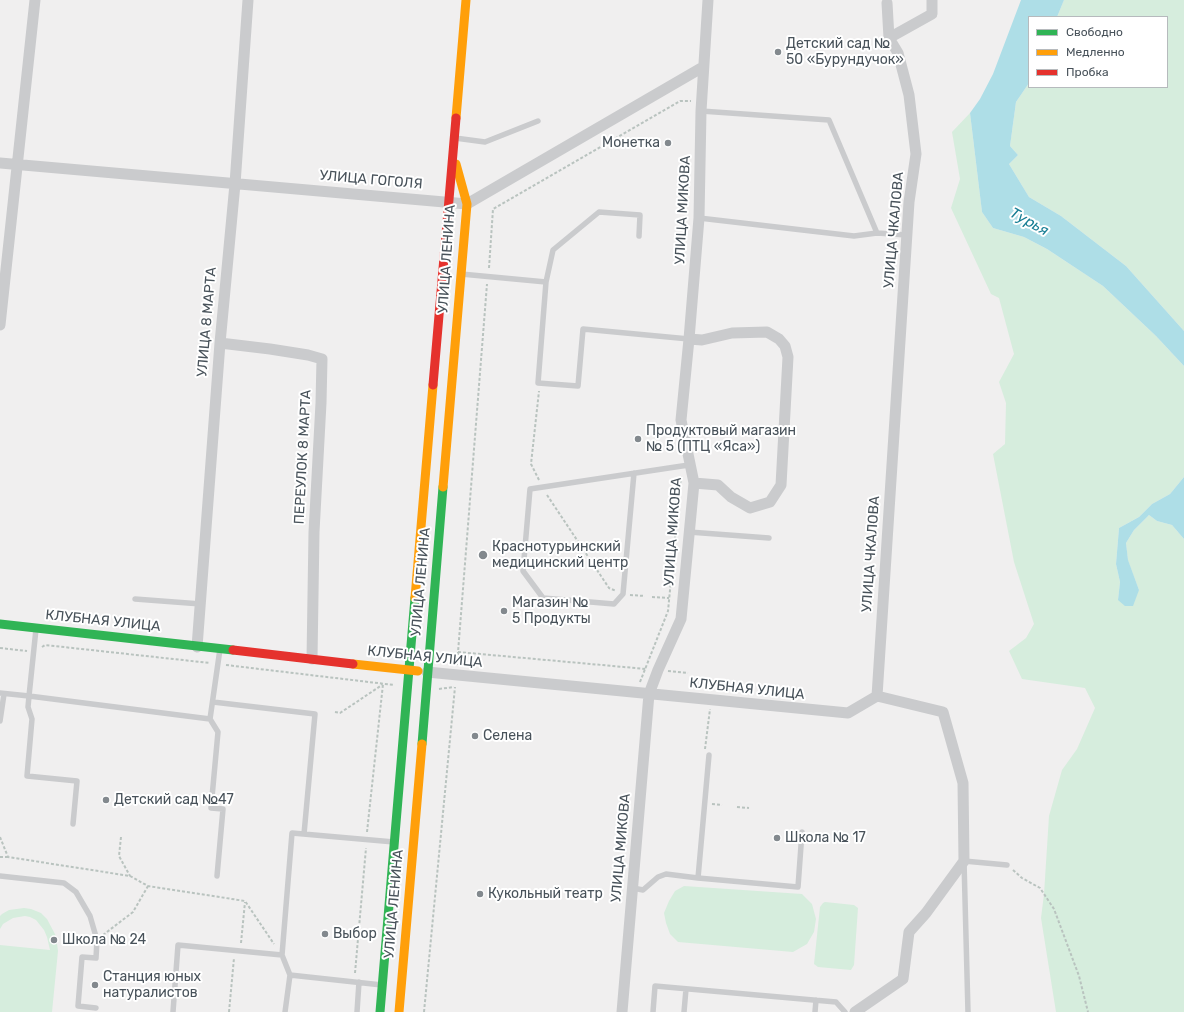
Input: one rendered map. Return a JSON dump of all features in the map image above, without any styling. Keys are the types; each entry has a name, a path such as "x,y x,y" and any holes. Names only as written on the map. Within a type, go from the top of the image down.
{"main road":[{"name":"УЛИЦА ЛЕНИНА","path":"380,1012 466,0"},
{"name":"УЛИЦА ЛЕНИНА","path":"399,1012 467,204 453,155"},
{"name":"КЛУБНАЯ УЛИЦА","path":"0,624 428,672"}],"street":[{"path":"0,325 35,0"},
{"name":"УЛИЦА 8 МАРТА","path":"198,647 220,343 235,184 248,0"},
{"name":"УЛИЦА МИКОВА","path":"622,1012 649,694 681,619 694,482 681,420 699,218 701,106 708,0"},
{"path":"889,38 932,14 932,0"},
{"name":"УЛИЦА ЧКАЛОВА","path":"877,696 909,202 916,154 909,95 898,53 889,38 887,3"},
{"path":"467,204 703,67"},
{"name":"УЛИЦА ГОГОЛЯ","path":"0,163 467,204"},
{"path":"689,339 702,340 732,333 767,332 779,339 785,346 788,357 781,486 770,502 750,508 731,497 718,485 694,482"},
{"name":"ПЕРЕУЛОК 8 МАРТА","path":"220,343 270,349 322,360 314,532 312,660"},
{"name":"КЛУБНАЯ УЛИЦА","path":"428,672 455,681 649,694 848,713 877,696"},
{"path":"855,1012 903,979 909,932 964,861 963,783 943,712 877,696"}],"lane":[{"path":"701,106 829,120 877,233"},
{"path":"454,138 485,142 538,121"},
{"path":"639,236 640,216 599,212 553,250 546,282 538,384 578,386 583,329 689,339"},
{"path":"699,218 854,236 877,233 907,235"},
{"path":"461,274 546,282"},
{"path":"634,473 623,594 614,604 543,598 523,571 530,489 634,473 690,465"},
{"path":"689,532 769,538"},
{"path":"135,599 201,604"},
{"path":"36,628 28,707 32,719 27,776 77,781 73,824"},
{"path":"217,876 223,809 211,808 218,732 210,719 220,649"},
{"path":"0,721 2,694 29,696 210,719"},
{"path":"213,702 316,714 304,834"},
{"path":"698,878 709,755"},
{"path":"633,888 643,890 658,877 666,874 798,887 802,832"},
{"path":"286,1012 290,976 282,955 292,833 394,842"},
{"path":"968,1012 964,861 1007,865"},
{"path":"0,876 64,883 76,892 90,916 98,940 96,958 82,957 78,1006 96,1008"},
{"path":"173,1012 178,945 282,955"},
{"path":"290,976 382,985"},
{"path":"357,1012 359,982"},
{"path":"653,1012 655,986 836,1002 845,1012"},
{"path":"684,1012 686,989"},
{"path":"815,1012 816,1000"}],"path":[{"path":"424,1012 458,652 493,209 680,101 701,106"},
{"path":"540,384 531,464 542,487 609,588 623,594 644,596"},
{"path":"652,597 669,598"},
{"path":"0,648 33,652 45,645 408,686"},
{"path":"458,652 688,673"},
{"path":"426,688 439,689 455,681"},
{"path":"335,712 340,713 383,684"},
{"path":"709,755 705,754 711,700"},
{"path":"737,807 749,808"},
{"path":"0,837 8,857"},
{"path":"121,837 119,856 130,876"},
{"path":"0,857 130,876 148,886 245,901 282,955"},
{"path":"1007,865 1022,878 1040,888 1054,909 1079,976 1088,1012"},
{"path":"98,940 133,912 148,886"},
{"path":"229,1012 245,901"}],"green space":[{"path":"1064,0 1184,0 1184,331 1126,266 1061,216 1029,197 1009,164 1018,155 1010,146 1016,102 1028,84 1028,88 1168,88 1168,16 1057,16"},
{"path":"970,113 982,212 993,228 1024,237 1047,249 1103,286 1156,336 1184,366 1184,477 1170,494 1152,504 1139,517 1119,528 1116,564 1120,582 1118,600 1139,590 1128,561 1126,543 1134,530 1149,515 1157,521 1172,525 1184,539 1184,1012 1056,1012 1041,918 1049,816 1062,770 1077,749 1095,708 1085,688 1022,679 1009,651 1026,638 1034,624 1014,562 993,454 1005,444 1006,403 999,382 1014,354 999,298 991,294 951,208 960,179 952,132"},
{"path":"684,886 802,894 812,904 816,919 814,932 807,944 793,952 678,942 670,934 664,913 675,891"},
{"path":"825,902 854,905 858,908 854,965 851,970 818,967 814,964 820,907"},
{"path":"24,908 41,913 47,919 56,936 58,951 52,1012 0,1012 0,945 50,950 44,930 36,920 30,917 25,916 13,918 3,924 0,929 0,916 2,914 9,910"}],"water":[{"name":"Турья","path":"1021,0 1064,0 1057,16 1028,16 1028,84 1016,102 1010,146 1018,155 1009,164 1029,197 1061,216 1126,266 1184,331 1184,366 1156,336 1103,286 1047,249 1024,237 993,228 982,212 970,113 980,99 993,74"},
{"path":"1184,477 1184,539 1172,525 1157,521 1149,515 1134,530 1126,543 1128,560 1139,590 1133,606 1125,606 1118,600 1120,582 1116,564 1119,528 1139,517 1152,504 1170,494"}],"traffic: fast":[{"path":"422,744 443,487"},
{"path":"380,1012 415,598"},
{"path":"0,624 233,650"}],"traffic: slow":[{"path":"456,118 466,0"},
{"path":"443,487 467,204 456,164"},
{"path":"415,598 433,385"},
{"path":"353,664 418,671"},
{"path":"399,1012 422,744"}],"traffic: jam":[{"path":"433,385 456,118"},
{"path":"233,650 353,664"}],"place":[{"name":"Детский сад № 50 «Бурундучок»","path":"778,52"},
{"name":"Монетка","path":"668,143"},
{"name":"Продуктовый магазин № 5 (ПТЦ «Яса»)","path":"638,439"},
{"name":"Краснотурьинский медицинский центр","path":"483,555"},
{"name":"Магазин № 5 Продукты","path":"504,611"},
{"name":"Селена","path":"475,736"},
{"name":"Детский сад №47","path":"106,800"},
{"name":"Школа № 17","path":"777,838"},
{"name":"Кукольный театр","path":"480,894"},
{"name":"Выбор","path":"325,934"},
{"name":"Школа № 24","path":"54,940"},
{"name":"Станция юных натуралистов","path":"95,985"}]}
